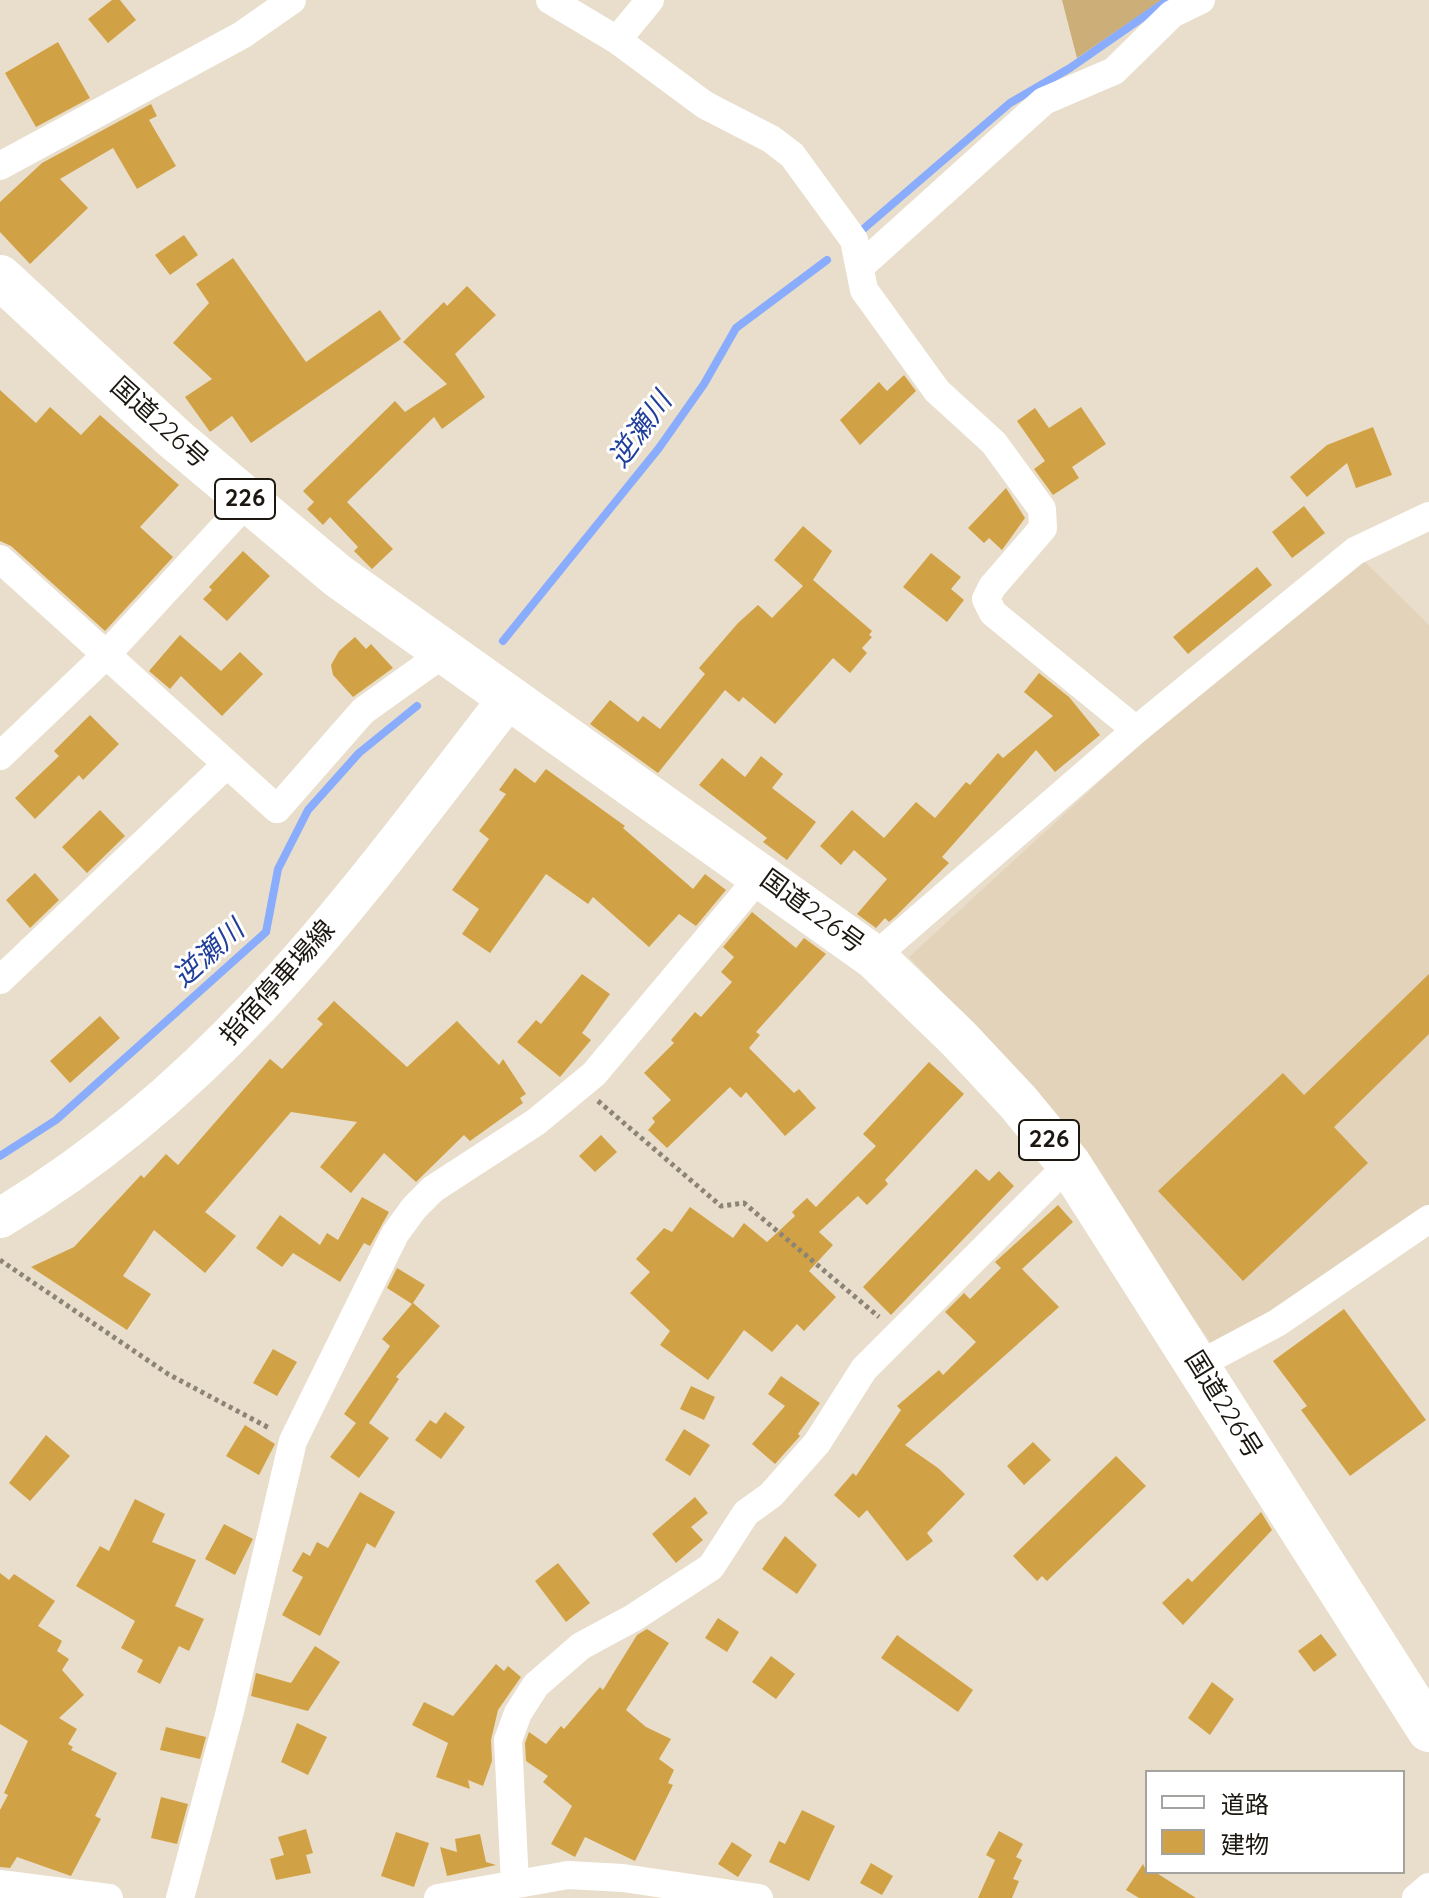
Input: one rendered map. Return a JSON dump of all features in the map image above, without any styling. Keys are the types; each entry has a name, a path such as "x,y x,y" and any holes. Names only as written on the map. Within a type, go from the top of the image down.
{"highway":[{"name":"国道226号","path":"0,277 248,501 338,576 874,957 968,1048 1069,1164 1429,1730"}],"main road":[{"name":"指宿停車場線","path":"0,1218 109,1147 226,1043 320,939 508,699"}],"street":[{"path":"0,166 242,35 292,0"},
{"path":"550,0 617,40 705,105 771,139 792,155 854,240 862,265 864,290 913,360 937,391 994,443 1042,509 1043,528 992,587 986,599 993,613 1136,730"},
{"path":"617,40 650,0"},
{"path":"862,265 1044,101 1114,71 1172,14 1201,0"},
{"path":"0,756 106,655 248,501"},
{"path":"874,957 1136,730 1355,551 1429,516"},
{"path":"0,559 277,809 363,711 444,653"},
{"path":"0,980 226,765"},
{"path":"180,1898 229,1715 293,1441 395,1234 433,1189 536,1122 581,1086 761,875"},
{"path":"515,1884 508,1740 518,1713 536,1685 581,1646 633,1618 711,1567 746,1513 771,1495 817,1443 864,1369 1069,1164"},
{"path":"1198,1365 1277,1323 1429,1219"},
{"path":"438,1898 568,1875 623,1878 759,1898"},
{"path":"0,1884 109,1898"},
{"path":"1416,1898 1429,1887"}],"path":[{"path":"581,1086 721,1206 744,1203 813,1258 897,1334"},
{"path":"0,1260 168,1374 293,1441"}],"shaded area":[{"path":"1062,0 1162,0 1077,58"},
{"path":"1365,562 1429,625 1429,1205 1254,1325 1212,1344 1025,1080 909,957 1159,727"}],"building":[{"path":"112,0 120,0 136,20 108,43 88,19"},
{"path":"58,42 90,98 36,127 5,73"},
{"path":"151,104 157,116 149,120 176,166 137,189 113,148 60,179 88,208 30,264 0,232 0,202 42,163"},
{"path":"184,235 198,255 170,275 155,255"},
{"path":"233,258 306,362 380,310 401,339 251,443 232,416 210,432 185,397 212,379 173,343 209,303 196,284"},
{"path":"467,286 496,315 455,354 485,397 442,429 434,417 347,502 393,549 372,569 354,551 358,547 330,517 323,525 307,509 314,502 303,491 395,401 405,412 447,384 403,342 444,302 447,306"},
{"path":"904,375 916,391 860,445 840,420 879,382 887,391"},
{"path":"0,390 36,423 50,407 81,435 100,415 179,485 140,527 173,557 105,631 11,546 0,541"},
{"path":"1081,407 1106,444 1072,467 1079,478 1053,495 1034,469 1045,461 1017,421 1035,408 1049,428"},
{"path":"1373,427 1392,475 1356,488 1347,463 1307,497 1290,477 1327,445"},
{"path":"1006,488 1025,518 1002,550 989,538 984,543 968,528"},
{"path":"1304,506 1325,533 1292,558 1272,532"},
{"path":"803,526 832,551 813,580 872,631 869,635 872,637 862,648 867,653 850,673 833,658 775,724 743,697 739,702 725,690 658,773 590,724 610,700 638,722 643,716 660,729 705,674 699,668 738,623 758,605 772,618 803,586 774,560"},
{"path":"243,551 270,576 227,621 203,599 212,590 209,587"},
{"path":"931,553 961,577 951,589 964,600 947,622 903,587"},
{"path":"1257,567 1272,585 1188,654 1173,637"},
{"path":"180,635 221,671 240,652 263,674 222,716 181,676 170,689 149,671"},
{"path":"355,637 366,649 371,644 393,668 353,697 333,675 331,665 339,651"},
{"path":"1039,673 1069,697 1100,735 1055,772 1036,750 942,857 949,863 896,916 889,922 885,918 876,928 857,914 887,879 854,850 841,865 820,846 852,810 884,838 916,802 935,818 966,782 970,785 998,753 1003,758 1053,716 1024,692"},
{"path":"90,715 119,744 83,780 79,775 35,819 15,798 59,756 54,751"},
{"path":"761,756 783,774 772,788 816,822 787,860 763,842 767,838 699,785 722,758 745,777"},
{"path":"515,768 535,783 546,769 625,826 623,828 693,889 705,874 726,890 696,926 679,914 649,947 593,897 588,904 546,874 490,953 462,934 479,909 452,890 489,839 479,831 506,794 499,790"},
{"path":"100,810 125,836 87,873 62,847"},
{"path":"35,873 59,900 30,928 6,900"},
{"path":"752,912 796,948 804,938 826,954 756,1032 760,1035 749,1048 794,1093 799,1089 816,1108 785,1136 746,1092 741,1098 730,1087 667,1148 648,1130 655,1122 652,1118 671,1100 644,1073 674,1043 671,1040 695,1012 701,1017 732,982 721,972 734,957 723,947"},
{"path":"582,974 610,994 582,1033 591,1040 560,1077 517,1042 536,1020 541,1024"},
{"path":"1429,974 1429,1034 1334,1127 1368,1163 1243,1281 1158,1191 1283,1073 1304,1095"},
{"path":"334,1001 407,1067 457,1021 499,1065 503,1059 526,1094 520,1098 523,1103 470,1141 464,1135 416,1182 384,1153 351,1193 320,1167 357,1122 291,1112 205,1212 236,1236 205,1273 154,1230 123,1276 151,1294 127,1330 31,1267 74,1247 141,1175 144,1178 166,1154 178,1165 270,1059 282,1069 323,1024 317,1019"},
{"path":"100,1016 120,1038 70,1083 50,1061"},
{"path":"929,1062 964,1094 885,1180 888,1184 867,1205 858,1196 819,1232 833,1245 809,1271 836,1297 804,1331 797,1324 772,1352 744,1330 708,1380 660,1345 670,1331 630,1293 650,1272 636,1259 664,1228 672,1232 690,1207 733,1238 744,1223 767,1242 795,1216 792,1212 807,1198 816,1207 876,1146 863,1134"},
{"path":"601,1135 617,1152 595,1172 579,1156"},
{"path":"976,1169 989,1181 999,1171 1014,1186 891,1315 863,1287"},
{"path":"362,1197 389,1212 370,1246 364,1243 340,1282 293,1253 282,1267 256,1248 280,1215 320,1245 327,1233 338,1240"},
{"path":"1058,1205 1073,1222 1022,1269 1059,1307 905,1445 938,1468 965,1494 927,1533 933,1541 907,1561 867,1510 859,1518 834,1495 853,1473 856,1476 901,1410 897,1406 939,1370 943,1375 976,1342 945,1312 964,1293 970,1299 1001,1268 995,1262"},
{"path":"397,1268 425,1285 413,1303 440,1326 396,1377 399,1379 369,1423 389,1438 359,1478 330,1457 356,1423 344,1414 390,1346 382,1339 412,1304 387,1288"},
{"path":"1344,1309 1426,1420 1350,1476 1301,1410 1307,1406 1273,1361"},
{"path":"273,1349 297,1362 277,1396 253,1383"},
{"path":"781,1376 820,1403 798,1434 800,1436 775,1464 752,1444 785,1406 768,1394"},
{"path":"691,1386 715,1397 704,1420 680,1409"},
{"path":"445,1412 465,1427 441,1459 415,1440 430,1420 436,1424"},
{"path":"245,1425 275,1444 259,1475 226,1456"},
{"path":"684,1429 710,1445 690,1476 665,1460"},
{"path":"46,1435 70,1456 30,1501 9,1483"},
{"path":"1033,1442 1051,1460 1024,1485 1007,1466"},
{"path":"1116,1456 1146,1486 1047,1581 1042,1576 1037,1581 1013,1556"},
{"path":"360,1492 395,1512 375,1548 367,1543 320,1636 282,1615 303,1577 292,1571 303,1552 310,1556 317,1542 328,1548"},
{"path":"695,1497 708,1513 691,1527 703,1540 676,1563 652,1534"},
{"path":"135,1499 165,1514 152,1542 196,1560 175,1606 204,1619 189,1651 179,1646 160,1684 137,1672 143,1660 121,1648 135,1621 76,1586 100,1546 109,1551"},
{"path":"1261,1512 1272,1530 1183,1625 1162,1603 1188,1578 1192,1582"},
{"path":"224,1524 253,1539 235,1575 205,1559"},
{"path":"785,1536 817,1565 797,1594 762,1569"},
{"path":"558,1563 590,1603 566,1622 535,1581"},
{"path":"0,1573 9,1580 14,1574 55,1601 38,1626 62,1641 57,1651 69,1659 62,1670 84,1695 59,1718 77,1729 68,1744 73,1747 71,1750 117,1773 95,1816 101,1819 71,1876 17,1857 10,1868 0,1867 0,1810 8,1795 4,1793 28,1741 0,1724"},
{"path":"718,1618 739,1632 727,1652 705,1638"},
{"path":"647,1629 669,1643 626,1710 646,1727 671,1739 659,1759 674,1770 668,1783 673,1785 635,1861 585,1837 575,1857 551,1844 572,1806 543,1782 548,1776 526,1761 525,1743 529,1732 546,1744 561,1726 564,1729 600,1687 603,1690 637,1635"},
{"path":"1321,1634 1337,1655 1314,1672 1298,1651"},
{"path":"897,1635 973,1690 958,1712 881,1658"},
{"path":"315,1646 340,1662 308,1711 251,1696 256,1673 291,1683"},
{"path":"771,1656 795,1674 776,1699 752,1682"},
{"path":"496,1664 504,1671 508,1666 521,1677 498,1710 491,1740 492,1761 483,1786 468,1780 470,1789 436,1777 448,1743 412,1725 424,1702 453,1716"},
{"path":"1212,1682 1234,1699 1210,1735 1188,1718"},
{"path":"297,1723 327,1737 308,1775 281,1762"},
{"path":"166,1727 206,1737 200,1759 160,1750"},
{"path":"161,1797 188,1804 177,1844 151,1838"},
{"path":"802,1810 835,1826 809,1881 769,1862 779,1841 785,1844"},
{"path":"306,1829 313,1853 306,1855 311,1873 276,1880 270,1859 284,1855 278,1837"},
{"path":"999,1831 1023,1844 1016,1857 1022,1860 1013,1879 1019,1881 1012,1898 978,1898 995,1860 986,1855"},
{"path":"396,1832 429,1843 414,1887 381,1876"},
{"path":"480,1834 486,1862 496,1865 447,1876 440,1847 457,1852 455,1839"},
{"path":"732,1842 752,1855 738,1877 718,1864"},
{"path":"871,1863 893,1876 882,1895 860,1883"},
{"path":"1143,1864 1145,1874 1158,1874 1196,1898 1139,1898 1126,1890"}],"waterway":[{"name":"逆瀬川","path":"861,231 1010,103 1070,68 1168,0"},
{"name":"逆瀬川","path":"503,641 659,448 704,384 736,328 827,260"},
{"name":"逆瀬川","path":"0,1156 56,1120 266,932 278,869 308,810 359,753 417,706"}]}
